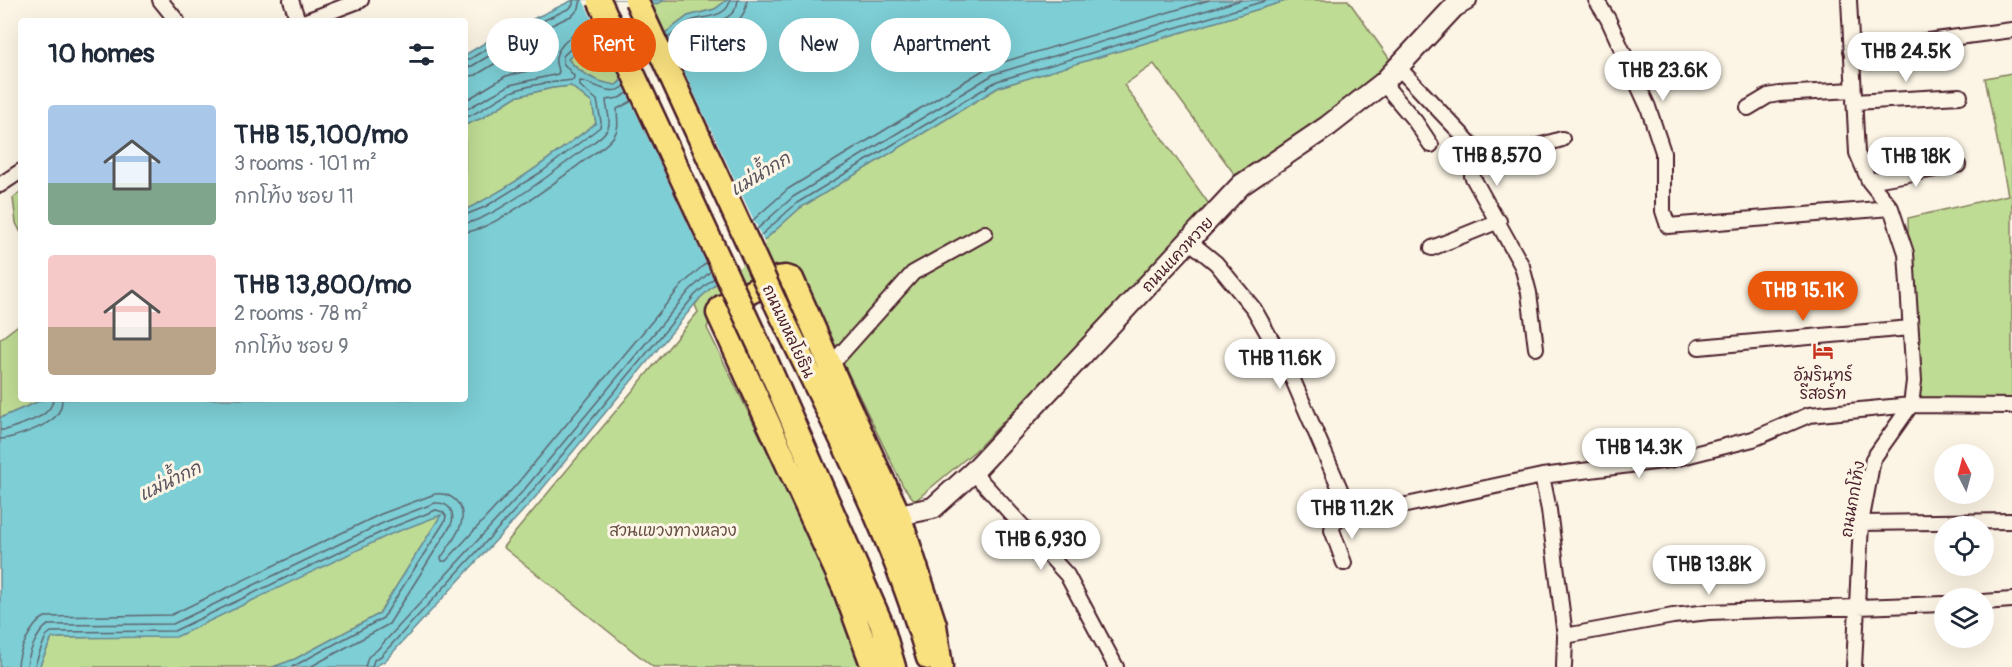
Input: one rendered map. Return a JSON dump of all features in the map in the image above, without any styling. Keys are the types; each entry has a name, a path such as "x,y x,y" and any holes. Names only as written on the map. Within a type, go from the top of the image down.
{"main road":[{"name":"ถนนพหลโยธิน","path":"599,0 765,358 881,623 894,667"},
{"name":"ถนนพหลโยธิน","path":"636,0 887,542 919,628 930,667"},
{"path":"873,667 844,588 717,313 721,307 778,278 792,279 900,515 935,625 941,667"}],"street":[{"path":"160,0 175,18"},
{"path":"291,0 297,18"},
{"path":"314,18 360,0"},
{"name":"ถนนแควหวาย","path":"900,515 933,508 973,472 1241,185 1328,126 1383,83 1454,7 1466,0"},
{"path":"1596,0 1608,19 1648,107 1663,152 1663,212 1668,226 1891,208"},
{"path":"1849,0 1857,153 1869,181 1891,208 1906,253 1914,381 1911,405"},
{"path":"1851,51 2012,30"},
{"path":"1398,67 1470,143 1484,162"},
{"path":"1383,83 1415,121 1431,145"},
{"path":"1748,108 1768,96 1779,94 1960,96"},
{"path":"1536,348 1529,293 1522,266 1472,176 1474,168 1484,162 1562,139"},
{"path":"1869,181 1958,165"},
{"path":"0,185 18,173"},
{"path":"1432,248 1499,221"},
{"path":"830,366 913,273 986,233"},
{"path":"1189,241 1216,263 1254,309 1290,373 1355,514"},
{"path":"1699,348 1910,328"},
{"path":"1344,563 1332,530 1335,521 1355,514 1542,476 1670,460 1753,439 1809,415 1911,405 2012,406"},
{"name":"ถนนกกโท้ง","path":"1854,667 1861,523 1873,459 1911,405"},
{"path":"973,472 1067,575 1116,667"},
{"path":"1542,476 1549,510 1565,636 1564,667"},
{"path":"1861,523 2012,521"},
{"path":"1994,601 2012,600"},
{"path":"1565,636 1673,616 1709,612 1934,604"}],"green space":[{"path":"666,0 727,0 715,9 685,18 668,18 668,31 656,40 656,18 623,18"},
{"name":"สวนแขวงทางหลวง","path":"1289,0 1348,0 1391,61 1338,109 1235,175 1154,64 1124,85 1209,204 1171,248 976,450 915,501 903,486 799,272 774,269 750,279 721,296 712,311 707,328 836,591 862,667 653,667 503,547 698,312 695,305 700,298 800,208 999,87"},
{"path":"582,72 628,72 616,86 589,77"},
{"path":"2012,73 2012,406 1911,405 1908,218 2008,195 1985,78"},
{"path":"571,86 592,103 596,123 549,159 468,208 468,124 482,118 515,97"},
{"path":"18,194 18,227 16,223 13,198"},
{"path":"18,325 18,402 37,402 0,418 0,339"},
{"path":"442,514 379,614 295,659 273,667 39,667 52,638 105,637"}],"water":[{"name":"แม่น้ำกก","path":"573,0 666,0 623,18 571,18 571,56 568,59 571,62 571,72 582,72 602,82 616,85 632,72 656,72 656,40 668,31 668,72 767,72 767,18 685,18 715,9 727,0 1289,0 999,87 800,208 700,298 533,500 385,661 374,667 273,667 295,659 379,614 441,515 391,534 176,637 52,638 39,667 0,667 0,418 37,402 468,402 468,208 549,159 596,123 592,103 571,86 515,97 482,118 468,124 468,53 486,42 486,72 559,72 559,18 535,18"}],"pier":[{"path":"583,0 651,0 654,7 627,18 592,18"},
{"path":"664,29 668,38 668,72 684,72 765,244 717,287 620,78 627,72 656,72 656,36"}],"place":[{"name":"อัมรินทร์ รีสอร์ท","path":"1823,351"}]}
